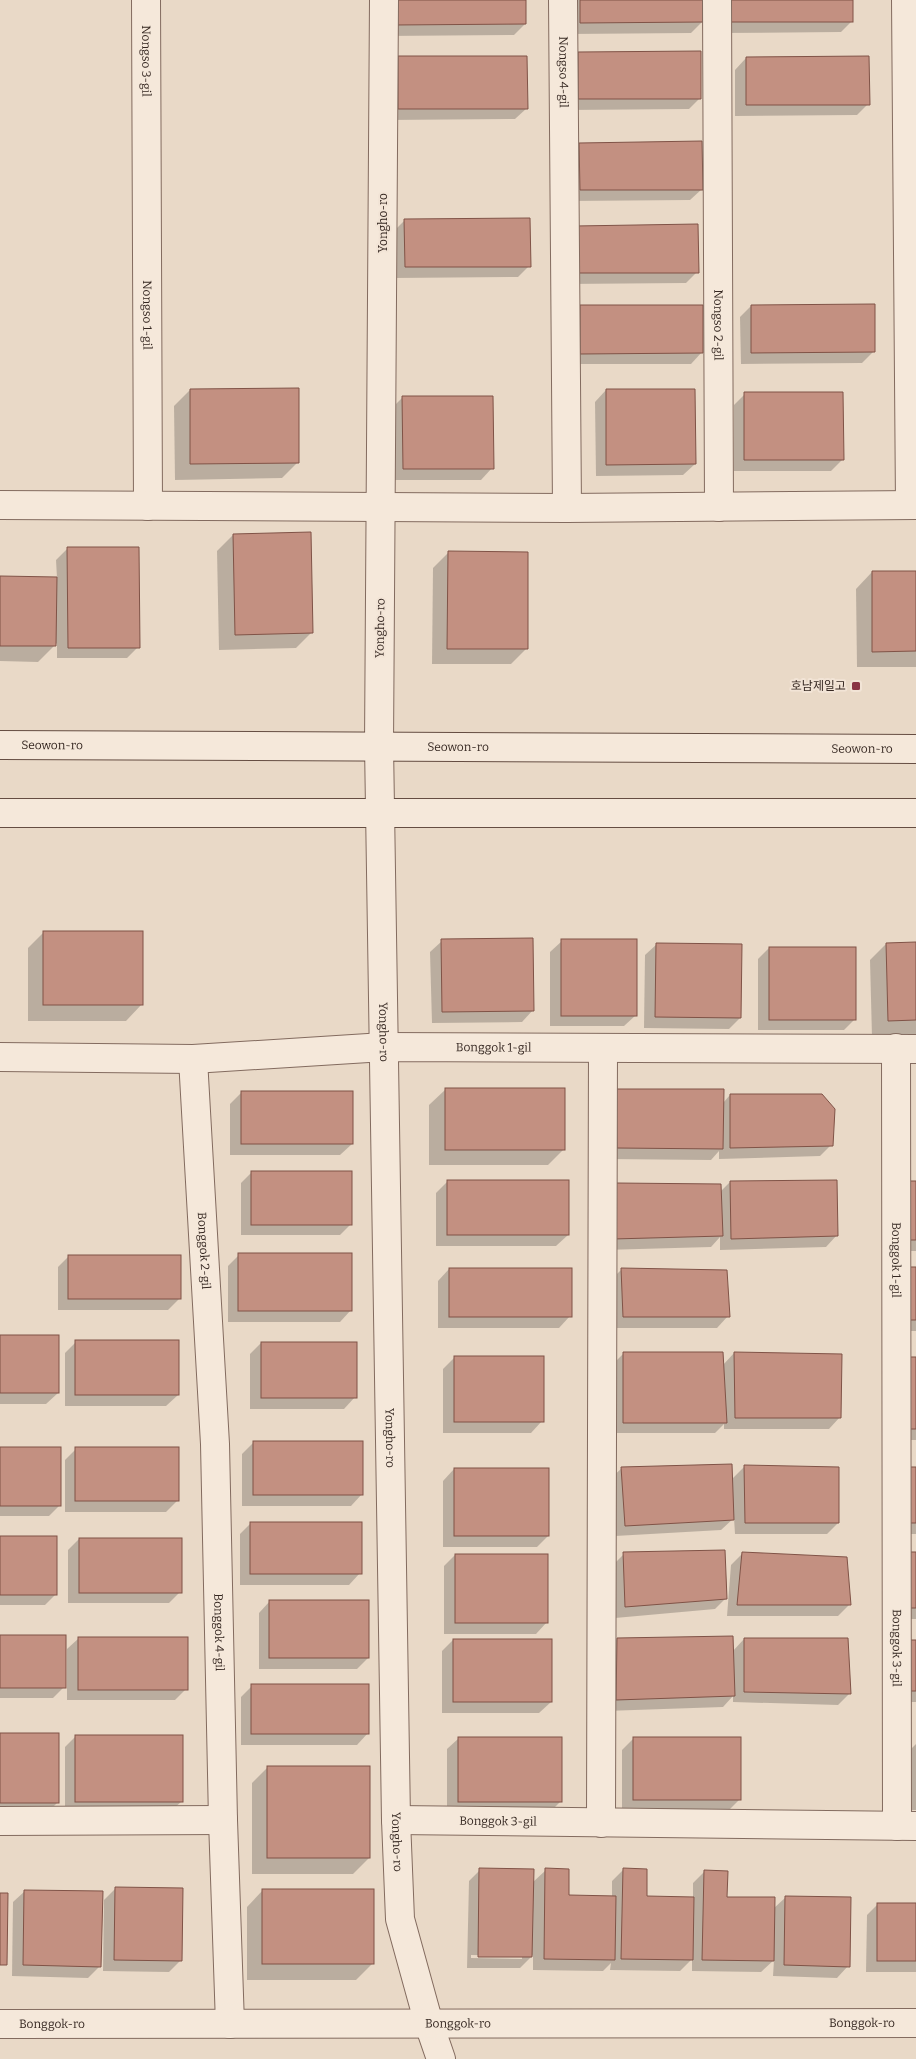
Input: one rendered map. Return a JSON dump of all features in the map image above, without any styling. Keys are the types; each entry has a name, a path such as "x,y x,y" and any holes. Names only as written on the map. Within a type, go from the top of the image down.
{"street":[{"name":"Nongso 3-gil","path":"146,0 147,123"},
{"name":"Yongho-ro","path":"384,0 379,745 396,1820 400,1919 429,2024 442,2059"},
{"name":"Nongso 4-gil","path":"563,0 567,508"},
{"name":"Nongso 2-gil","path":"717,0 719,507"},
{"path":"0,505 567,508 913,505 906,0"},
{"name":"Nongso 1-gil","path":"147,123 148,506"},
{"name":"Seowon-ro","path":"0,745 379,745 916,749"},
{"path":"0,813 916,813"},
{"path":"0,1057 193,1058 384,1047"},
{"name":"Bonggok 1-gil","path":"384,1047 906,1048 896,1472"},
{"path":"601,1823 603,1048"},
{"name":"Bonggok 2-gil","path":"193,1058 215,1444"},
{"name":"Bonggok 4-gil","path":"215,1444 223,1820 230,2024"},
{"name":"Bonggok 3-gil","path":"396,1820 906,1826 896,1472"},
{"path":"0,1821 223,1820"},
{"name":"Bonggok-ro","path":"0,2024 916,2023"}],"building":[{"path":"394,0 526,0 526,24 394,25"},
{"path":"580,0 703,0 703,22 580,23"},
{"path":"730,0 853,0 853,22 730,22"},
{"path":"701,51 701,99 578,99 578,52"},
{"path":"398,56 527,56 528,109 398,109"},
{"path":"869,56 870,105 746,105 746,57"},
{"path":"702,141 703,190 580,190 579,143"},
{"path":"530,218 531,267 405,267 404,219"},
{"path":"698,224 699,273 575,273 575,226"},
{"path":"875,304 875,352 751,353 751,305"},
{"path":"580,305 703,305 703,353 580,354"},
{"path":"299,388 299,463 190,464 190,389"},
{"path":"606,389 695,389 696,464 606,465"},
{"path":"744,392 843,392 844,460 744,460"},
{"path":"402,396 493,396 494,469 403,469"},
{"path":"311,532 313,633 235,635 233,534"},
{"path":"67,547 139,547 140,648 68,648"},
{"path":"448,551 528,552 528,649 447,649"},
{"path":"872,571 916,571 916,651 872,652"},
{"path":"0,576 57,577 56,646 0,646"},
{"path":"43,931 143,931 143,1005 43,1005"},
{"path":"533,938 534,1011 442,1012 441,939"},
{"path":"561,939 637,939 637,1016 561,1016"},
{"path":"916,942 916,1020 888,1021 886,943"},
{"path":"656,943 742,944 741,1018 655,1017"},
{"path":"769,947 856,947 856,1020 769,1020"},
{"path":"445,1088 565,1088 565,1150 445,1150"},
{"path":"616,1089 724,1089 723,1149 617,1148"},
{"path":"241,1091 353,1091 353,1144 241,1144"},
{"path":"730,1094 822,1094 835,1109 833,1146 730,1148"},
{"path":"251,1171 352,1171 352,1225 251,1225"},
{"path":"447,1180 569,1180 569,1235 447,1235"},
{"path":"837,1180 838,1236 731,1239 730,1181"},
{"path":"910,1181 916,1181 916,1240 910,1240"},
{"path":"616,1183 721,1184 723,1236 613,1239"},
{"path":"238,1253 352,1253 352,1311 238,1311"},
{"path":"68,1255 181,1255 181,1299 68,1299"},
{"path":"906,1267 916,1267 916,1320 906,1320"},
{"path":"449,1268 572,1268 572,1317 449,1317"},
{"path":"621,1268 727,1270 730,1317 623,1317"},
{"path":"0,1335 59,1335 59,1393 0,1393"},
{"path":"75,1340 179,1340 179,1395 75,1395"},
{"path":"261,1342 357,1342 357,1398 261,1398"},
{"path":"623,1352 723,1352 727,1423 623,1423"},
{"path":"734,1352 842,1354 841,1418 735,1418"},
{"path":"454,1356 544,1356 544,1422 454,1422"},
{"path":"910,1357 916,1357 916,1429 910,1429"},
{"path":"253,1441 363,1441 363,1495 253,1495"},
{"path":"0,1447 61,1447 61,1506 0,1506"},
{"path":"75,1447 179,1447 179,1501 75,1501"},
{"path":"732,1464 734,1520 625,1526 621,1467"},
{"path":"744,1465 839,1467 839,1523 745,1523"},
{"path":"906,1467 916,1467 916,1523 906,1523"},
{"path":"454,1468 549,1468 549,1536 454,1536"},
{"path":"250,1522 362,1522 362,1574 250,1574"},
{"path":"0,1536 57,1536 57,1595 0,1595"},
{"path":"79,1538 182,1538 182,1593 79,1593"},
{"path":"725,1550 727,1599 625,1607 623,1552"},
{"path":"742,1552 847,1557 851,1605 737,1605"},
{"path":"907,1552 916,1552 916,1608 907,1608"},
{"path":"455,1554 548,1554 548,1623 455,1623"},
{"path":"269,1600 369,1600 369,1658 269,1658"},
{"path":"0,1635 66,1635 66,1688 0,1688"},
{"path":"733,1636 735,1696 616,1700 617,1638"},
{"path":"78,1637 188,1637 188,1690 78,1690"},
{"path":"744,1638 848,1638 851,1694 744,1692"},
{"path":"453,1639 552,1639 552,1702 453,1702"},
{"path":"907,1640 916,1640 916,1691 907,1691"},
{"path":"251,1684 369,1684 369,1734 251,1734"},
{"path":"0,1733 59,1733 59,1803 0,1803"},
{"path":"75,1735 183,1735 183,1802 75,1802"},
{"path":"458,1737 562,1737 562,1802 458,1802"},
{"path":"633,1737 741,1737 741,1800 633,1800"},
{"path":"267,1766 370,1766 370,1858 267,1858"},
{"path":"479,1868 534,1869 532,1957 478,1957"},
{"path":"545,1868 569,1869 569,1895 616,1896 615,1960 544,1959"},
{"path":"623,1868 647,1869 647,1896 694,1897 693,1960 621,1959"},
{"path":"704,1870 728,1871 727,1897 775,1897 774,1961 702,1960"},
{"path":"115,1887 183,1888 182,1961 114,1960"},
{"path":"262,1889 374,1889 374,1964 262,1964"},
{"path":"24,1890 103,1891 101,1967 23,1965"},
{"path":"0,1893 8,1893 7,1965 0,1965"},
{"path":"785,1896 851,1897 850,1967 784,1965"},
{"path":"877,1903 916,1903 916,1961 877,1961"}],"place":[{"name":"호남제일고","path":"856,686"}]}
